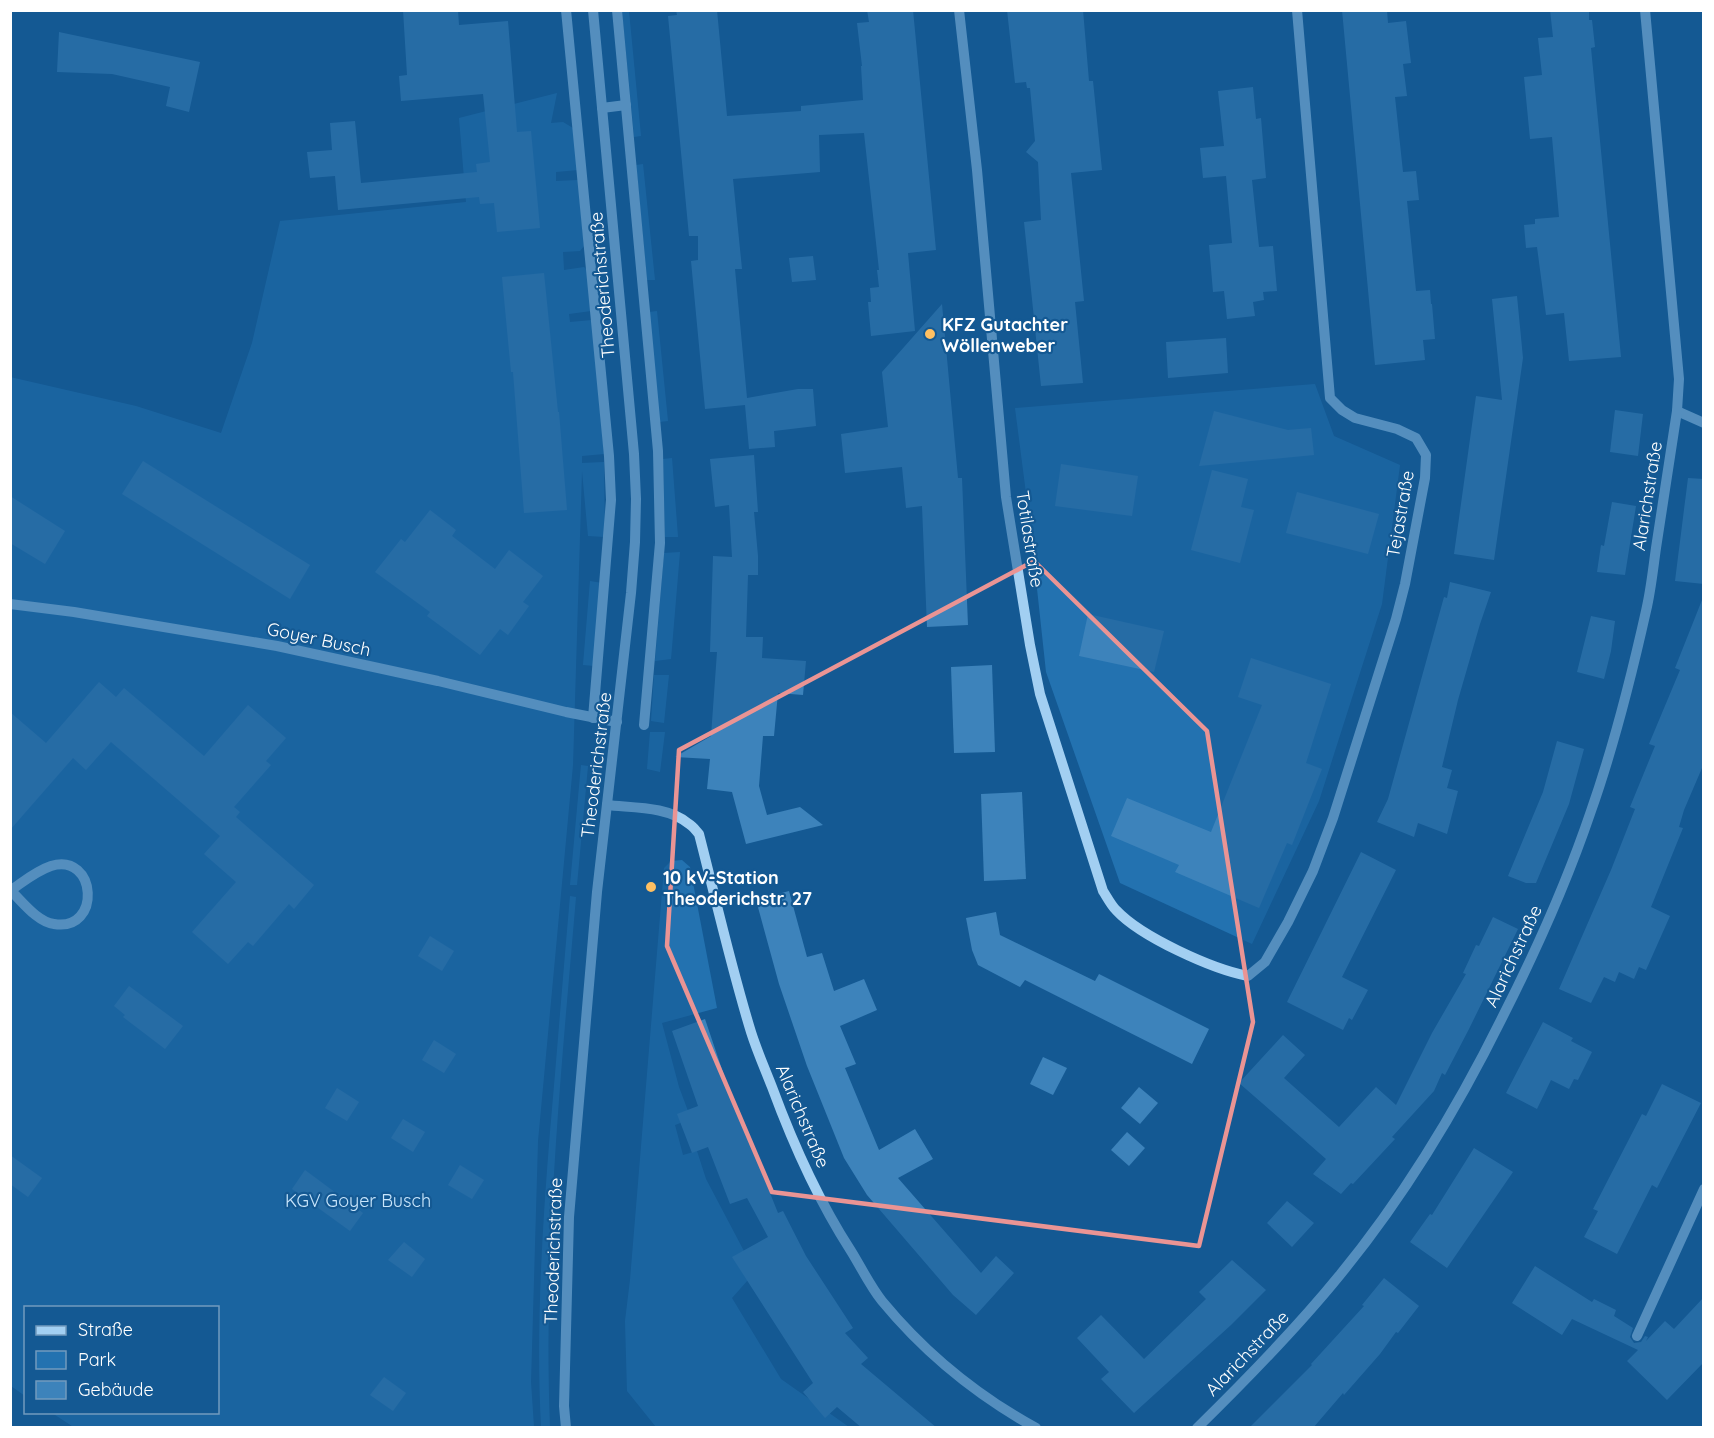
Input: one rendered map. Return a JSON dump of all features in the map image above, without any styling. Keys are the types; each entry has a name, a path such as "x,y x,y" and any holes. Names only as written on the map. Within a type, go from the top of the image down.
{"street":[{"name":"Theoderichstraße","path":"566,10 606,421 611,500 593,718"},
{"name":"Theoderichstraße","path":"566,1428 564,1406 569,1216 597,892 631,593 636,499 632,432 593,10"},
{"path":"618,10 658,451 660,543 644,725"},
{"name":"Totilastraße","path":"959,10 977,170 1006,497 1040,694 1103,891 1115,909 1136,927 1177,949 1228,972 1248,976"},
{"name":"Tejastraße","path":"1248,976 1265,962 1288,922 1313,871 1333,818 1396,619 1405,584 1425,477 1426,455 1416,438 1397,429 1355,418 1342,410 1330,398 1297,10"},
{"name":"Alarichstraße","path":"1197,1428 1235,1391 1340,1275 1384,1217 1458,1103 1516,989 1560,894 1592,810 1620,716 1647,608 1677,411 1679,379 1645,10"},
{"path":"602,108 626,105"},
{"path":"1677,411 1704,423"},
{"name":"Goyer Busch","path":"10,604 74,612 287,648 617,722"},
{"name":"Alarichstraße","path":"607,805 657,811 675,816 690,824 699,834 752,1034 782,1115 830,1217 881,1299 905,1326 949,1368 972,1386 1036,1428"},
{"path":"53,865 65,865 76,870 84,878 88,889 88,900 84,912 76,920 65,924 53,924 42,920 11,890 42,870 53,865"},
{"path":"1637,1336 1704,1189"}],"highlighted area":[{"path":"1034,561 1207,731 1253,1022 1199,1246 772,1192 667,946 679,750"}],"green space":[{"path":"622,11 629,11 641,136 634,137"},
{"name":"KGV Goyer Busch","path":"557,93 551,123 563,122 573,128 578,170 556,172 556,181 578,180 584,246 580,251 563,252 564,270 584,267 587,270 591,311 569,314 570,322 592,320 604,454 582,456 582,463 604,462 605,537 588,536 582,471 573,765 538,1141 531,1382 534,1427 75,1428 54,1414 219,1414 219,1306 24,1306 24,1395 11,1386 10,377 136,406 221,433 252,343 280,221 466,202 459,118"},
{"path":"643,164 655,280 647,280 636,165"},
{"path":"657,311 668,421 659,422 649,312"},
{"path":"1315,384 1334,436 1400,465 1382,604 1319,801 1252,944 1120,883 1046,672 1015,408"},
{"path":"672,458 678,537 665,537 663,459"},
{"path":"680,552 671,659 655,661 664,553"},
{"path":"590,581 602,583 595,666 583,665"},
{"path":"654,675 669,675 664,723 651,721"},
{"path":"650,732 665,732 660,772 647,769"},
{"path":"581,765 588,766 577,885 570,885"},
{"path":"682,860 690,867 717,1008 662,1023 679,1087 691,1119 675,1125 683,1155 697,1151 706,1179 755,1272 732,1298 781,1379 849,1427 656,1427 627,1391 625,1321 664,868 671,861"},
{"path":"570,896 576,897 559,1095 551,1228 548,1361 550,1427 541,1427 539,1353 542,1243"}],"building":[{"path":"403,10 458,10 459,25 508,21 517,132 531,131 540,228 497,232 494,203 480,204 479,197 338,210 335,176 310,178 307,152 332,150 330,123 355,121 361,183 477,172 476,164 490,162 483,94 401,101 399,76 407,75"},
{"path":"676,10 717,10 727,116 801,111 801,106 863,100 857,23 869,22 867,10 913,10 936,250 908,253 915,331 871,336 868,302 871,302 870,288 879,287 877,270 879,270 864,133 819,135 820,172 733,179 742,269 735,269 747,398 798,389 813,389 816,426 774,431 775,447 749,449 745,405 705,409 691,261 698,260 698,236 689,236 668,16 677,15"},
{"path":"1007,10 1083,10 1089,81 1093,81 1102,170 1071,173 1084,301 1075,302 1083,383 1041,386 1024,222 1041,220 1038,162 1026,152 1035,141 1030,88 1027,88 1026,82 1015,83"},
{"path":"1342,10 1387,10 1388,23 1406,21 1411,63 1403,64 1407,96 1395,97 1403,172 1416,171 1419,200 1407,201 1416,291 1430,290 1432,304 1435,339 1423,340 1425,360 1375,365"},
{"path":"1550,10 1589,10 1589,20 1592,20 1595,47 1591,48 1621,357 1569,361 1564,313 1546,315 1537,247 1526,248 1524,225 1535,224 1535,219 1559,217 1552,137 1530,139 1524,77 1542,75 1538,38 1553,37"},
{"path":"59,32 200,62 189,112 166,106 170,87 112,74 57,72"},
{"path":"1253,87 1256,119 1261,118 1266,178 1252,180 1259,247 1273,246 1277,291 1263,292 1264,300 1253,302 1255,316 1227,319 1224,291 1213,292 1209,245 1232,243 1226,176 1203,178 1200,148 1224,146 1218,91"},
{"path":"813,256 816,280 792,282 789,258"},
{"path":"544,273 567,510 524,513 513,372 511,372 502,277"},
{"path":"1517,296 1523,358 1494,560 1454,554 1476,396 1502,400 1492,299"},
{"path":"942,304 958,478 962,478 968,625 927,627 922,506 906,508 902,467 845,473 841,434 888,427 882,372"},
{"path":"1226,338 1228,373 1168,378 1166,342"},
{"path":"1615,410 1643,414 1638,456 1610,452"},
{"path":"1214,411 1288,430 1311,428 1314,455 1199,466"},
{"path":"754,455 758,512 754,512 758,575 748,575 746,637 763,637 762,658 806,661 803,695 778,693 774,736 763,736 759,786 767,815 800,807 823,825 746,844 732,792 707,789 710,759 675,757 711,736 717,652 710,652 713,556 732,557 729,505 715,507 710,459"},
{"path":"143,461 310,565 290,599 122,494"},
{"path":"1061,464 1138,476 1132,516 1055,506"},
{"path":"1212,470 1248,479 1241,507 1254,510 1240,563 1191,550"},
{"path":"1688,478 1704,479 1704,584 1675,581"},
{"path":"1297,492 1379,514 1368,554 1286,533"},
{"path":"10,496 65,531 45,564 10,543"},
{"path":"1612,502 1636,506 1625,575 1597,572"},
{"path":"430,510 456,530 452,536 495,569 509,550 543,576 523,602 529,606 508,635 500,629 480,655 427,616 430,612 375,572 401,539 405,542"},
{"path":"1450,582 1491,592 1458,700 1442,767 1452,770 1447,788 1458,791 1447,834 1418,823 1414,837 1377,822 1388,799"},
{"path":"1702,600 1702,768 1684,810 1679,827 1683,828 1651,907 1670,916 1646,970 1639,967 1634,979 1619,972 1615,982 1604,977 1591,1003 1559,989 1635,809 1630,807 1655,746 1649,744 1680,670 1675,668"},
{"path":"1088,614 1164,631 1154,672 1079,656"},
{"path":"1591,616 1615,621 1604,679 1577,672"},
{"path":"1251,658 1331,684 1306,763 1322,769 1292,845 1287,843 1259,908 1175,872 1179,865 1111,836 1127,798 1211,832 1262,705 1238,697"},
{"path":"992,665 995,752 954,753 951,667"},
{"path":"99,682 116,697 124,688 204,756 248,705 286,738 266,761 271,765 234,807 240,812 236,817 314,885 294,909 289,904 253,946 248,942 228,964 192,932 236,882 204,854 220,836 111,742 86,770 73,758 10,830 10,712 46,743"},
{"path":"1557,741 1584,749 1569,804 1536,883 1526,883 1508,876 1543,792"},
{"path":"1022,792 1026,879 984,881 981,794"},
{"path":"1361,852 1396,870 1342,977 1368,990 1352,1020 1349,1018 1343,1030 1287,1002"},
{"path":"789,891 807,957 822,953 834,991 864,979 877,1010 840,1026 856,1064 845,1068 879,1150 915,1129 933,1159 898,1178 981,1273 996,1256 1014,1273 976,1315 953,1295 867,1195 844,1158 807,1066 779,984 756,900"},
{"path":"996,912 1000,935 1095,981 1099,974 1209,1029 1192,1064 1025,980 1020,987 978,965 972,950 966,918"},
{"path":"1493,917 1518,929 1445,1075 1442,1073 1434,1091 1392,1137 1395,1139 1341,1194 1313,1174 1326,1159 1239,1083 1283,1035 1305,1055 1284,1078 1339,1127 1376,1087 1396,1105 1432,1033 1466,974 1463,973 1476,945 1479,946"},
{"path":"430,936 454,951 442,971 418,956"},
{"path":"129,986 183,1026 165,1049 123,1017 125,1015 114,1006"},
{"path":"705,1019 731,1096 778,1213 783,1211 806,1256 853,1328 845,1333 868,1358 861,1364 937,1428 862,1428 837,1407 825,1418 803,1392 813,1383 732,1257 768,1237 747,1198 730,1204 708,1147 692,1153 677,1114 698,1106 672,1031"},
{"path":"1543,1022 1573,1038 1571,1041 1592,1052 1578,1080 1574,1079 1569,1089 1551,1080 1537,1109 1506,1093"},
{"path":"434,1040 456,1054 444,1073 422,1060"},
{"path":"1043,1057 1067,1068 1053,1095 1030,1084"},
{"path":"1662,1084 1701,1103 1657,1188 1652,1185 1617,1254 1584,1237 1598,1211 1593,1209 1642,1114 1646,1116"},
{"path":"1139,1087 1158,1103 1140,1124 1121,1108"},
{"path":"337,1088 359,1102 347,1121 325,1108"},
{"path":"403,1119 425,1132 413,1152 391,1138"},
{"path":"1127,1132 1145,1148 1129,1166 1111,1150"},
{"path":"1474,1148 1513,1172 1447,1268 1410,1242 1430,1214 1432,1215"},
{"path":"10,1155 42,1178 28,1197 10,1184"},
{"path":"460,1165 484,1180 472,1199 448,1185"},
{"path":"305,1170 363,1213 350,1231 292,1189"},
{"path":"1287,1201 1314,1223 1292,1247 1267,1223"},
{"path":"404,1242 425,1259 412,1277 388,1260"},
{"path":"1232,1260 1266,1290 1134,1413 1101,1379 1109,1372 1077,1338 1101,1315 1144,1359 1206,1299 1199,1292"},
{"path":"1535,1266 1592,1302 1594,1299 1616,1310 1614,1316 1633,1328 1630,1337 1634,1343 1641,1342 1645,1336 1648,1337 1646,1341 1665,1321 1674,1329 1704,1297 1704,1362 1667,1400 1627,1361 1638,1350 1572,1319 1562,1335 1512,1303"},
{"path":"1384,1278 1419,1306 1344,1395 1343,1393 1313,1428 1249,1428 1312,1365 1364,1306 1362,1305"},
{"path":"384,1377 406,1393 393,1411 370,1395"}],"place":[{"name":"KFZ Gutachter Wöllenweber","path":"930,334"},
{"name":"10 kV-Station Theoderichstr. 27","path":"651,887"}]}
